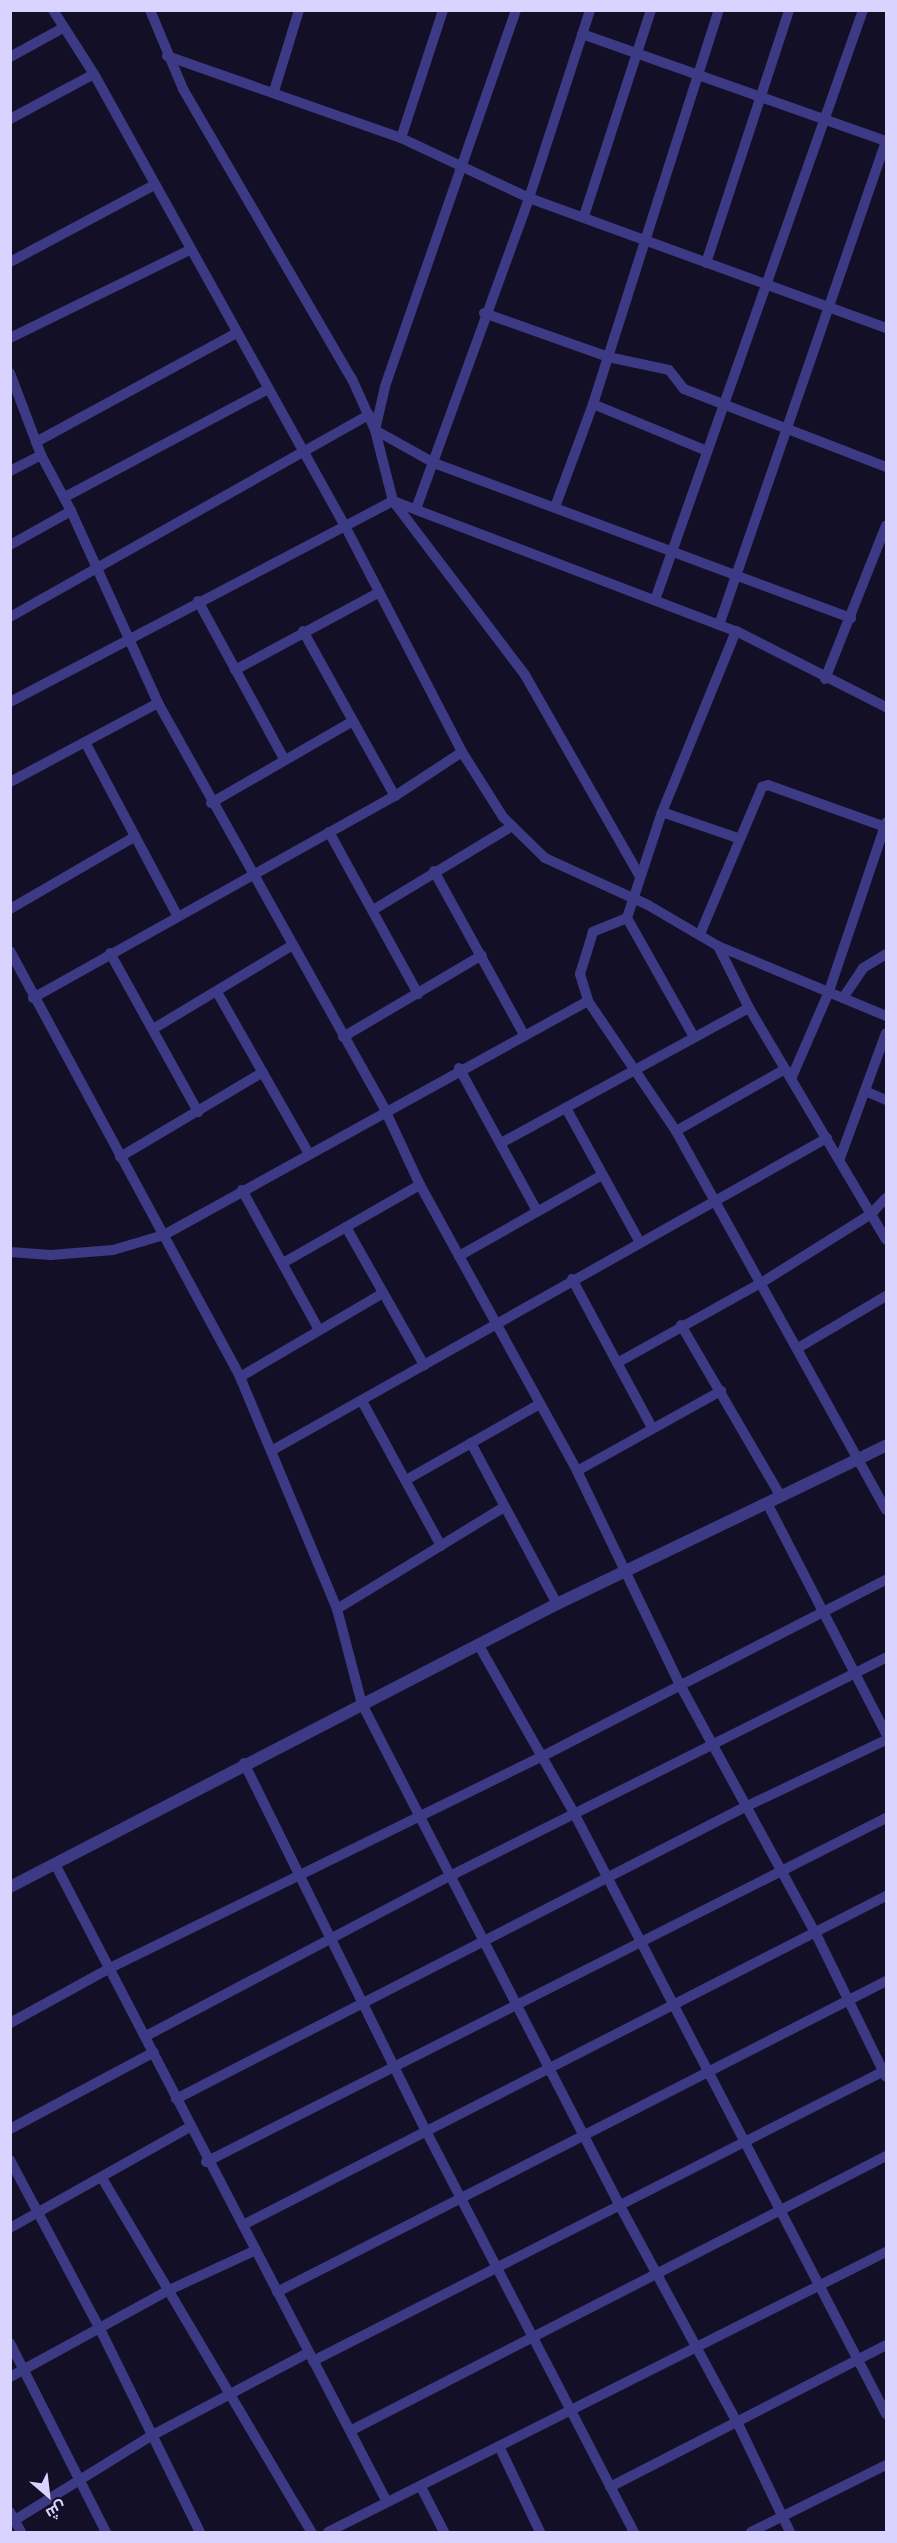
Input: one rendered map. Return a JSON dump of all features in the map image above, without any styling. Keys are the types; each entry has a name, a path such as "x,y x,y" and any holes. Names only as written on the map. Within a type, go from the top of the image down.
{"street":[{"path":"53,10 94,74 302,453 345,526 462,752 512,826 545,858 700,934 718,946 828,994 886,1016"},
{"path":"150,10 167,56 369,415 393,501 525,675 639,875"},
{"path":"274,91 299,10"},
{"path":"401,138 443,10"},
{"path":"375,430 384,387 516,10"},
{"path":"416,509 434,463 484,313 529,198 590,10"},
{"path":"584,216 651,10"},
{"path":"555,507 593,404 719,10"},
{"path":"706,263 789,10"},
{"path":"655,600 764,285 863,10"},
{"path":"10,57 63,28"},
{"path":"582,34 699,72 886,141 826,307 719,625"},
{"path":"167,56 274,91 401,138 462,163 529,198 584,216 764,285 886,328"},
{"path":"10,119 94,74"},
{"path":"10,262 154,185"},
{"path":"10,338 190,250"},
{"path":"484,313 608,357 669,370 684,389 886,466"},
{"path":"36,442 237,333"},
{"path":"10,373 41,455 72,511 158,702 211,803 386,1110 420,1185 577,1471 680,1683 780,1873 815,1932 886,2073 745,2141 500,2268 311,2357 228,2392 150,2436 81,2483 12,2518 21,2532"},
{"path":"65,497 268,388"},
{"path":"593,404 707,451"},
{"path":"10,616 98,569 369,415"},
{"path":"375,430 434,463 674,550 851,618"},
{"path":"10,471 41,455"},
{"path":"10,702 393,501 736,631 825,679 886,707"},
{"path":"10,545 72,511"},
{"path":"825,679 884,540 886,526"},
{"path":"235,670 378,593"},
{"path":"198,602 284,759"},
{"path":"694,1037 627,918 639,875 662,812 736,631"},
{"path":"303,632 394,796"},
{"path":"10,782 158,702"},
{"path":"211,803 353,721"},
{"path":"85,742 177,915"},
{"path":"33,998 177,915 394,796 462,752"},
{"path":"700,934 758,790 768,785 886,825 828,994 791,1080"},
{"path":"662,812 738,838"},
{"path":"373,910 434,871 512,826"},
{"path":"329,832 418,994"},
{"path":"10,909 134,837"},
{"path":"434,871 523,1033"},
{"path":"627,918 593,932 587,941 580,974 588,1001 676,1131 886,1510"},
{"path":"153,1029 291,946"},
{"path":"718,946 749,1008 886,1239"},
{"path":"10,951 33,998 240,1377 337,1609 362,1704 519,2005 620,2206 659,2274 738,2424 790,2532"},
{"path":"110,953 198,1112"},
{"path":"843,998 863,968 886,954"},
{"path":"343,1037 482,955"},
{"path":"216,992 308,1152"},
{"path":"10,1252 51,1255 113,1251 164,1235 459,1068 588,1001"},
{"path":"501,1143 749,1008"},
{"path":"840,1158 886,1033"},
{"path":"459,1068 537,1211"},
{"path":"676,1131 785,1070"},
{"path":"120,1157 262,1072"},
{"path":"865,1091 886,1100"},
{"path":"566,1108 639,1241"},
{"path":"272,1450 362,1401 495,1322 639,1241 716,1202 827,1138"},
{"path":"459,1256 602,1175"},
{"path":"283,1263 420,1185"},
{"path":"242,1190 319,1330"},
{"path":"617,1363 681,1325 761,1283 871,1214 886,1198"},
{"path":"346,1227 424,1365"},
{"path":"572,1280 651,1426"},
{"path":"240,1377 383,1293"},
{"path":"798,1348 886,1296"},
{"path":"681,1325 781,1497"},
{"path":"577,1471 651,1426 721,1391"},
{"path":"362,1401 441,1546"},
{"path":"406,1480 540,1404"},
{"path":"471,1443 557,1604"},
{"path":"10,1887 244,1763 557,1604 626,1574 886,1446"},
{"path":"767,1503 886,1734"},
{"path":"337,1609 504,1507"},
{"path":"10,2023 110,1968 541,1757 680,1683 886,1580"},
{"path":"478,1644 575,1815 710,2070 780,2211 886,2414"},
{"path":"146,2036 452,1875 886,1659"},
{"path":"176,2099 609,1880 745,1807 886,1740"},
{"path":"244,1763 426,2131 500,2268 634,2532"},
{"path":"206,2162 886,1818"},
{"path":"55,1864 146,2036 206,2162 243,2225 311,2357 352,2430 387,2502"},
{"path":"243,2225 673,2001 886,1896"},
{"path":"278,2292 886,1981"},
{"path":"10,2128 154,2052"},
{"path":"10,2228 38,2210 102,2178 190,2127"},
{"path":"352,2430 886,2156"},
{"path":"10,2160 100,2328 150,2436 200,2532"},
{"path":"102,2178 311,2532"},
{"path":"10,2377 167,2291 256,2250"},
{"path":"328,2532 348,2529 387,2502 698,2349 886,2252"},
{"path":"10,2343 106,2532"},
{"path":"610,2487 738,2424 886,2345"},
{"path":"499,2446 540,2532"},
{"path":"751,2532 886,2465"},
{"path":"420,2487 444,2532"}]}
